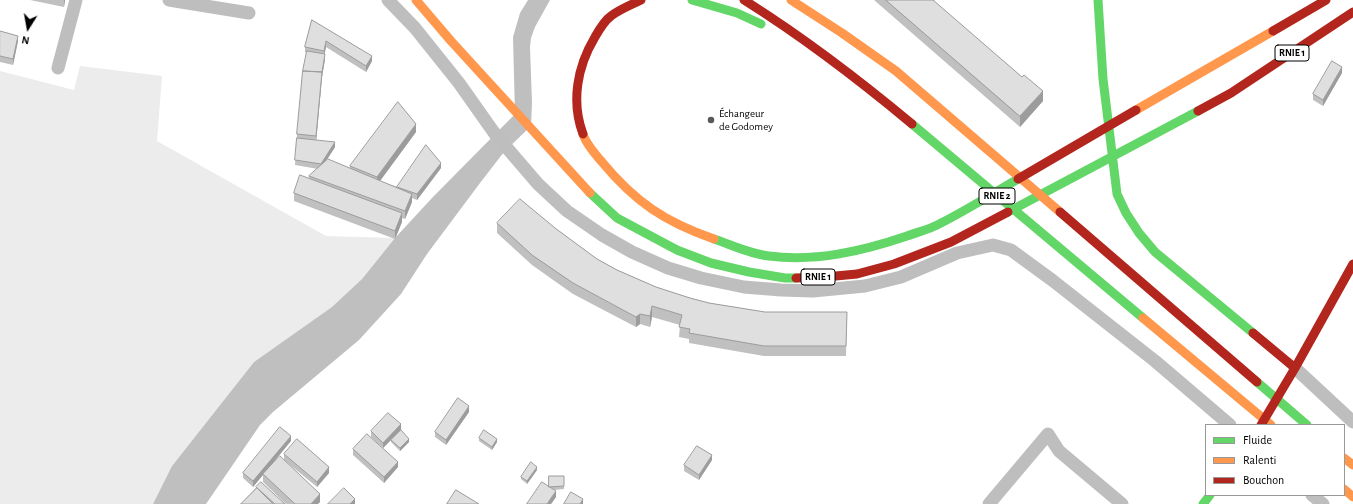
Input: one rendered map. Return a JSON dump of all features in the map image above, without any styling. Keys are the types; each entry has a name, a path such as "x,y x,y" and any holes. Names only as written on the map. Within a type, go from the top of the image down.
{"main road":[{"name":"RNIE 1","path":"416,0 451,41 593,196 617,218 677,250 711,263 749,272 785,278 825,277 857,274 894,264 951,242 1231,93 1353,12"},
{"path":"641,0 622,9 610,17 596,35 580,69 577,92 578,118 585,139 614,177 642,203 672,221 705,236 768,256 800,258 828,256 864,249 904,238 940,224 1326,0"},
{"path":"692,0 737,12 815,47"},
{"name":"RNIE 2","path":"744,0 766,13 815,47 875,93 1270,424"},
{"name":"RNIE 2","path":"791,0 842,32 918,89 1305,424"},
{"path":"1098,0 1103,79 1117,194 1126,213 1139,233 1155,252 1295,368"},
{"path":"1262,424 1295,368 1353,264"},
{"path":"1345,459 1353,465"},
{"path":"1345,490 1353,497"},
{"path":"1203,504 1209,496"}],"street":[{"path":"58,68 76,0"},
{"path":"170,0 249,13"},
{"path":"388,0 415,28 459,83 495,134 538,184 567,212 602,235 632,252 668,268 701,278 736,285 781,290 813,291 865,286 901,277 957,253 994,245 1011,250 1052,280 1155,361 1229,424"},
{"path":"1295,368 1353,422"},
{"path":"989,504 1048,434 1059,451 1122,504"},
{"path":"1313,496 1323,504"}],"shaded area":[{"path":"528,0 550,0 535,27 531,38 531,126 504,152 480,183 427,254 401,294 359,340 273,412 260,425 206,504 153,504 172,466 254,362 332,307 362,279 395,238 432,198 515,114 513,37 520,13"},
{"path":"80,66 162,76 157,141 326,236 395,238 362,279 333,307 254,362 172,466 153,504 0,504 0,71 74,90"}],"building":[{"path":"886,0 933,0 1022,77 1024,75 1043,91 1020,116"},
{"path":"312,20 372,56 366,66 326,41 324,51 305,47"},
{"path":"0,31 18,36 13,59 0,56"},
{"path":"307,51 325,54 322,72 303,71"},
{"path":"1332,61 1342,67 1323,100 1313,94"},
{"path":"303,71 322,72 316,136 297,134"},
{"path":"398,102 416,124 377,177 350,166"},
{"path":"297,138 335,142 321,164 295,160"},
{"path":"426,145 441,163 417,194 397,187"},
{"path":"328,159 412,194 405,211 309,176"},
{"path":"300,175 402,213 395,231 294,193"},
{"path":"520,199 555,228 597,259 617,270 656,287 709,303 765,312 847,312 846,346 764,346 689,333 690,329 679,327 682,315 652,306 650,316 640,314 636,317 573,283 532,255 497,223"},
{"path":"458,398 469,406 446,440 435,432"},
{"path":"388,413 401,424 383,443 371,431"},
{"path":"280,427 291,436 253,481 243,473"},
{"path":"401,430 409,439 400,448 391,440"},
{"path":"484,430 497,439 492,447 479,438"},
{"path":"367,434 398,462 384,477 353,449"},
{"path":"297,439 329,467 317,482 284,454"},
{"path":"697,446 712,455 699,475 684,465"},
{"path":"280,456 320,494 311,504 295,504 263,474"},
{"path":"531,462 537,467 527,481 521,477"},
{"path":"549,476 564,476 564,486 549,487"},
{"path":"261,482 285,504 275,504 256,487"},
{"path":"542,482 556,491 547,504 527,504"},
{"path":"257,488 273,504 241,504"},
{"path":"344,488 355,499 350,504 328,504"},
{"path":"456,490 479,504 447,504"},
{"path":"571,492 583,499 580,504 564,504"}],"traffic: fast":[{"path":"692,0 737,13 761,24"},
{"path":"1098,0 1103,79 1117,194 1126,213 1139,233 1155,252 1253,333"},
{"path":"1008,212 1198,111"},
{"path":"912,124 1143,318"},
{"path":"714,239 741,249 769,256 804,258 856,251 933,227 1018,179"},
{"path":"590,193 617,218 677,250 711,263 749,272 785,278 796,278"},
{"path":"1257,382 1306,424"},
{"path":"1203,504 1209,496"}],"traffic: slow":[{"path":"416,0 451,41 590,193"},
{"path":"791,0 842,33 896,71 1060,212"},
{"path":"1136,110 1273,31"},
{"path":"583,134 588,145 596,156 614,176 639,199 666,218 714,239"},
{"path":"1143,318 1270,424"},
{"path":"1345,459 1353,465"},
{"path":"1345,490 1353,497"}],"traffic: jam":[{"path":"583,134 577,110 577,97 580,72 589,48 608,18 618,11 641,0"},
{"path":"744,0 830,59 912,124"},
{"path":"1273,31 1326,0"},
{"path":"1198,111 1231,93 1353,12"},
{"path":"1018,179 1136,110"},
{"path":"796,278 857,274 894,264 951,242 1008,212"},
{"path":"1060,212 1257,382"},
{"path":"1262,424 1295,368 1353,264"},
{"path":"1253,333 1295,368"}],"place":[{"name":"Échangeur de Godomey","path":"711,120"}]}
